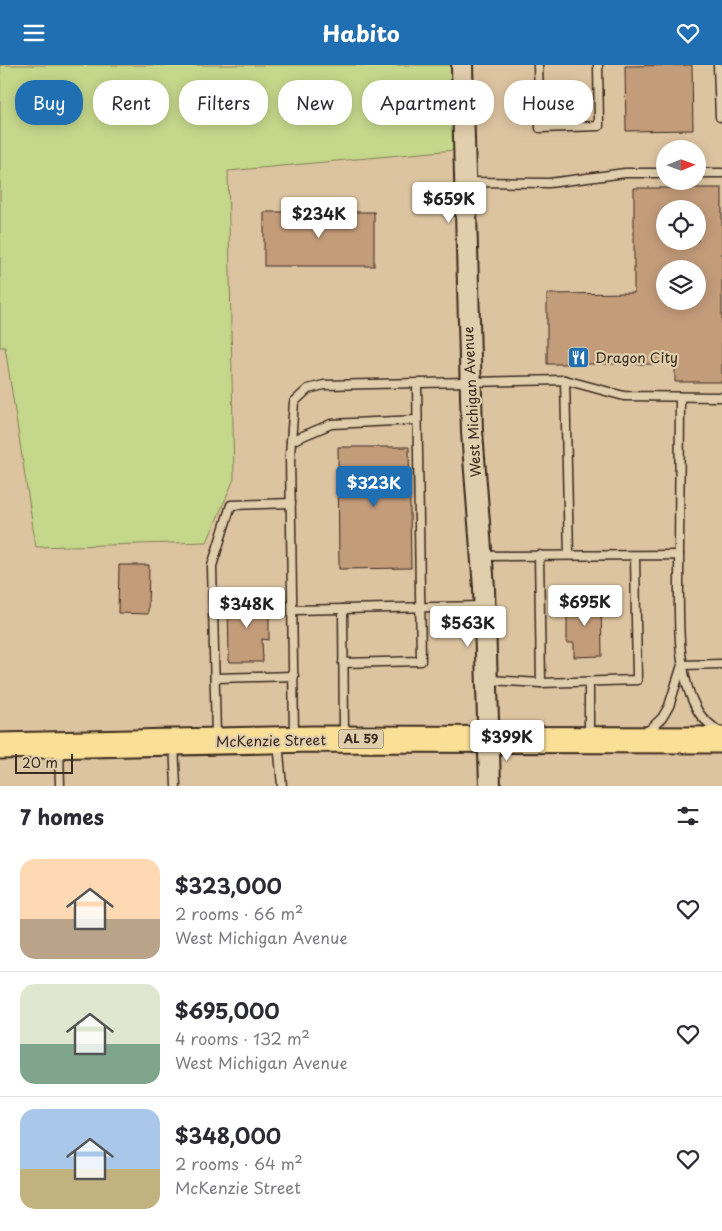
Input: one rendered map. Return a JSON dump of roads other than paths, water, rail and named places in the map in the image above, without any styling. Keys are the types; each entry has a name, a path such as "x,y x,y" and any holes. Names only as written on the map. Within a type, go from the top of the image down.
{"main road":[{"name":"McKenzie Street","path":"0,745 344,739 722,740"}],"street":[{"name":"West Michigan Avenue","path":"462,65 470,383 484,606 490,786"}],"lane":[{"path":"538,65 540,128 599,126 598,65"},
{"path":"718,65 720,117"},
{"path":"465,182 549,183 624,173 656,173"},
{"path":"706,173 722,173"},
{"path":"565,380 569,555"},
{"path":"282,786 294,676 291,441 294,402 308,389 324,385 565,380 624,397 722,397"},
{"path":"343,663 421,661 417,384"},
{"path":"680,397 679,555 682,665 691,697 700,715 722,734"},
{"path":"291,441 331,424 417,420"},
{"path":"216,742 212,566 231,505 291,503"},
{"path":"539,555 541,683"},
{"path":"481,556 679,555"},
{"path":"487,680 541,683 637,680 635,556"},
{"path":"293,610 484,606"},
{"path":"343,609 344,739"},
{"path":"682,665 722,664"},
{"path":"638,740 662,718 669,706 682,665"},
{"path":"215,678 294,676"},
{"path":"589,682 589,740"},
{"path":"174,742 176,786"},
{"path":"59,744 60,786"}],"place":[{"name":"Dragon City","path":"579,358"}]}
